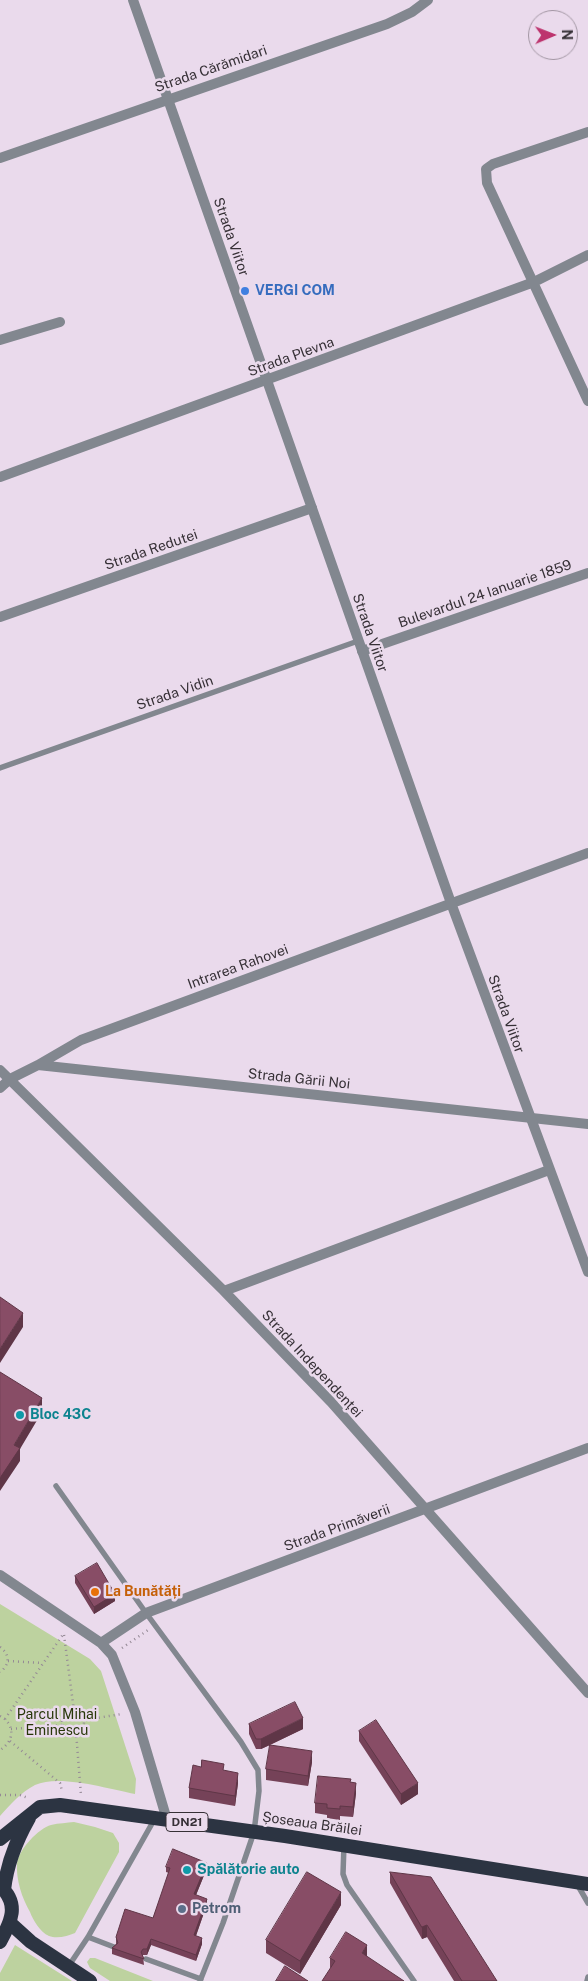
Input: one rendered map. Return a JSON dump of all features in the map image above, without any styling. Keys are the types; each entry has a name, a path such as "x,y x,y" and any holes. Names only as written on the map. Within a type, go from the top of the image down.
{"highway":[{"name":"Șoseaua Brăilei","path":"38,1810 67,1806 82,1807 344,1845 582,1883"},
{"path":"0,1839 38,1810"},
{"path":"0,1942 10,1923 11,1903 2,1888 6,1874 14,1847 38,1810"},
{"path":"10,1923 31,1942 90,1981"}],"street":[{"name":"Strada Viitor","path":"133,0 451,903 588,1272"},
{"name":"Strada Cărămidari","path":"0,158 168,98 387,24 412,12 428,0"},
{"path":"588,132 494,164 486,169 487,183 588,401"},
{"name":"Strada Plevna","path":"0,477 534,282 588,255"},
{"path":"0,340 60,322"},
{"name":"Strada Redutei","path":"0,617 312,508"},
{"name":"Bulevardul 24 Ianuarie 1859","path":"360,646 588,573"},
{"name":"Intrarea Rahovei","path":"38,1065 81,1040 588,853"},
{"path":"0,1088 10,1079 38,1065"},
{"name":"Strada Gării Noi","path":"38,1065 588,1124"},
{"name":"Strada Independenței","path":"0,1070 224,1291 331,1402 588,1693"},
{"path":"224,1291 550,1170"},
{"name":"Strada Primăverii","path":"101,1643 146,1613 588,1448"},
{"path":"0,1575 101,1643 112,1655 135,1712 161,1819"}],"lane":[{"name":"Strada Vidin","path":"0,768 360,646"},
{"path":"56,1486 241,1742 258,1770 259,1791 254,1832 201,1980 146,1959"},
{"path":"68,1967 161,1819"},
{"path":"344,1845 343,1874 347,1885 414,1981"},
{"path":"582,1883 588,1903"},
{"path":"88,1937 114,1947"}],"path":[{"path":"5,1719 63,1634 72,1624"},
{"path":"112,1655 155,1625"},
{"path":"63,1634 74,1710"},
{"path":"0,1646 7,1655 8,1661 0,1672"},
{"path":"8,1661 43,1663"},
{"path":"74,1710 79,1712 84,1720 82,1729 76,1732 69,1732 63,1725 64,1715 74,1710"},
{"path":"84,1720 135,1712"},
{"path":"0,1716 5,1719 12,1729 10,1741 0,1750"},
{"path":"12,1729 63,1725"},
{"path":"76,1732 82,1807"},
{"path":"10,1741 60,1783 67,1806"},
{"path":"0,1795 20,1795 38,1810"}],"green space":[{"name":"Parcul Mihai Eminescu","path":"0,1604 90,1659 101,1671 136,1779 135,1794 71,1782 45,1782 25,1791 0,1816"},
{"path":"74,1822 113,1833 119,1843 119,1852 75,1933 62,1937 52,1937 40,1929 27,1907 19,1883 18,1858 25,1846 41,1830 51,1825"},
{"path":"15,1945 72,1981 0,1981 0,1973"},
{"path":"90,1958 95,1958 153,1981 110,1981 90,1968 87,1962"}],"building":[{"path":"0,1297 23,1313 0,1349"},
{"path":"0,1372 42,1398 14,1445 20,1448 0,1478"},
{"name":"La Bunătăți","path":"97,1563 115,1594 94,1607 75,1576"},
{"path":"295,1702 303,1718 261,1739 256,1739 249,1724"},
{"path":"376,1720 418,1783 401,1794 359,1731"},
{"path":"270,1745 312,1751 308,1776 266,1769"},
{"path":"202,1760 224,1764 223,1770 238,1773 235,1796 189,1788 193,1765 201,1767"},
{"path":"318,1776 351,1779 350,1782 356,1783 353,1807 327,1808 327,1804 315,1803"},
{"path":"173,1849 207,1863 194,1894 207,1899 194,1935 202,1938 196,1955 151,1939 147,1949 143,1949 141,1952 144,1959 112,1948 118,1943 116,1937 125,1909 153,1918 170,1868 166,1867"},
{"path":"307,1872 341,1892 300,1961 266,1940"},
{"path":"390,1872 431,1877 497,1981 462,1981 427,1925 422,1927"},
{"path":"346,1932 367,1945 362,1953 404,1981 322,1981 335,1961 330,1958"},
{"path":"285,1966 308,1981 276,1981"}],"place":[{"name":"VERGI COM","path":"245,291"},
{"name":"Bloc 43C","path":"20,1415"},
{"name":"La Bunătăți","path":"95,1592"},
{"name":"Spălătorie auto","path":"187,1870"},
{"name":"Petrom","path":"182,1909"}]}
